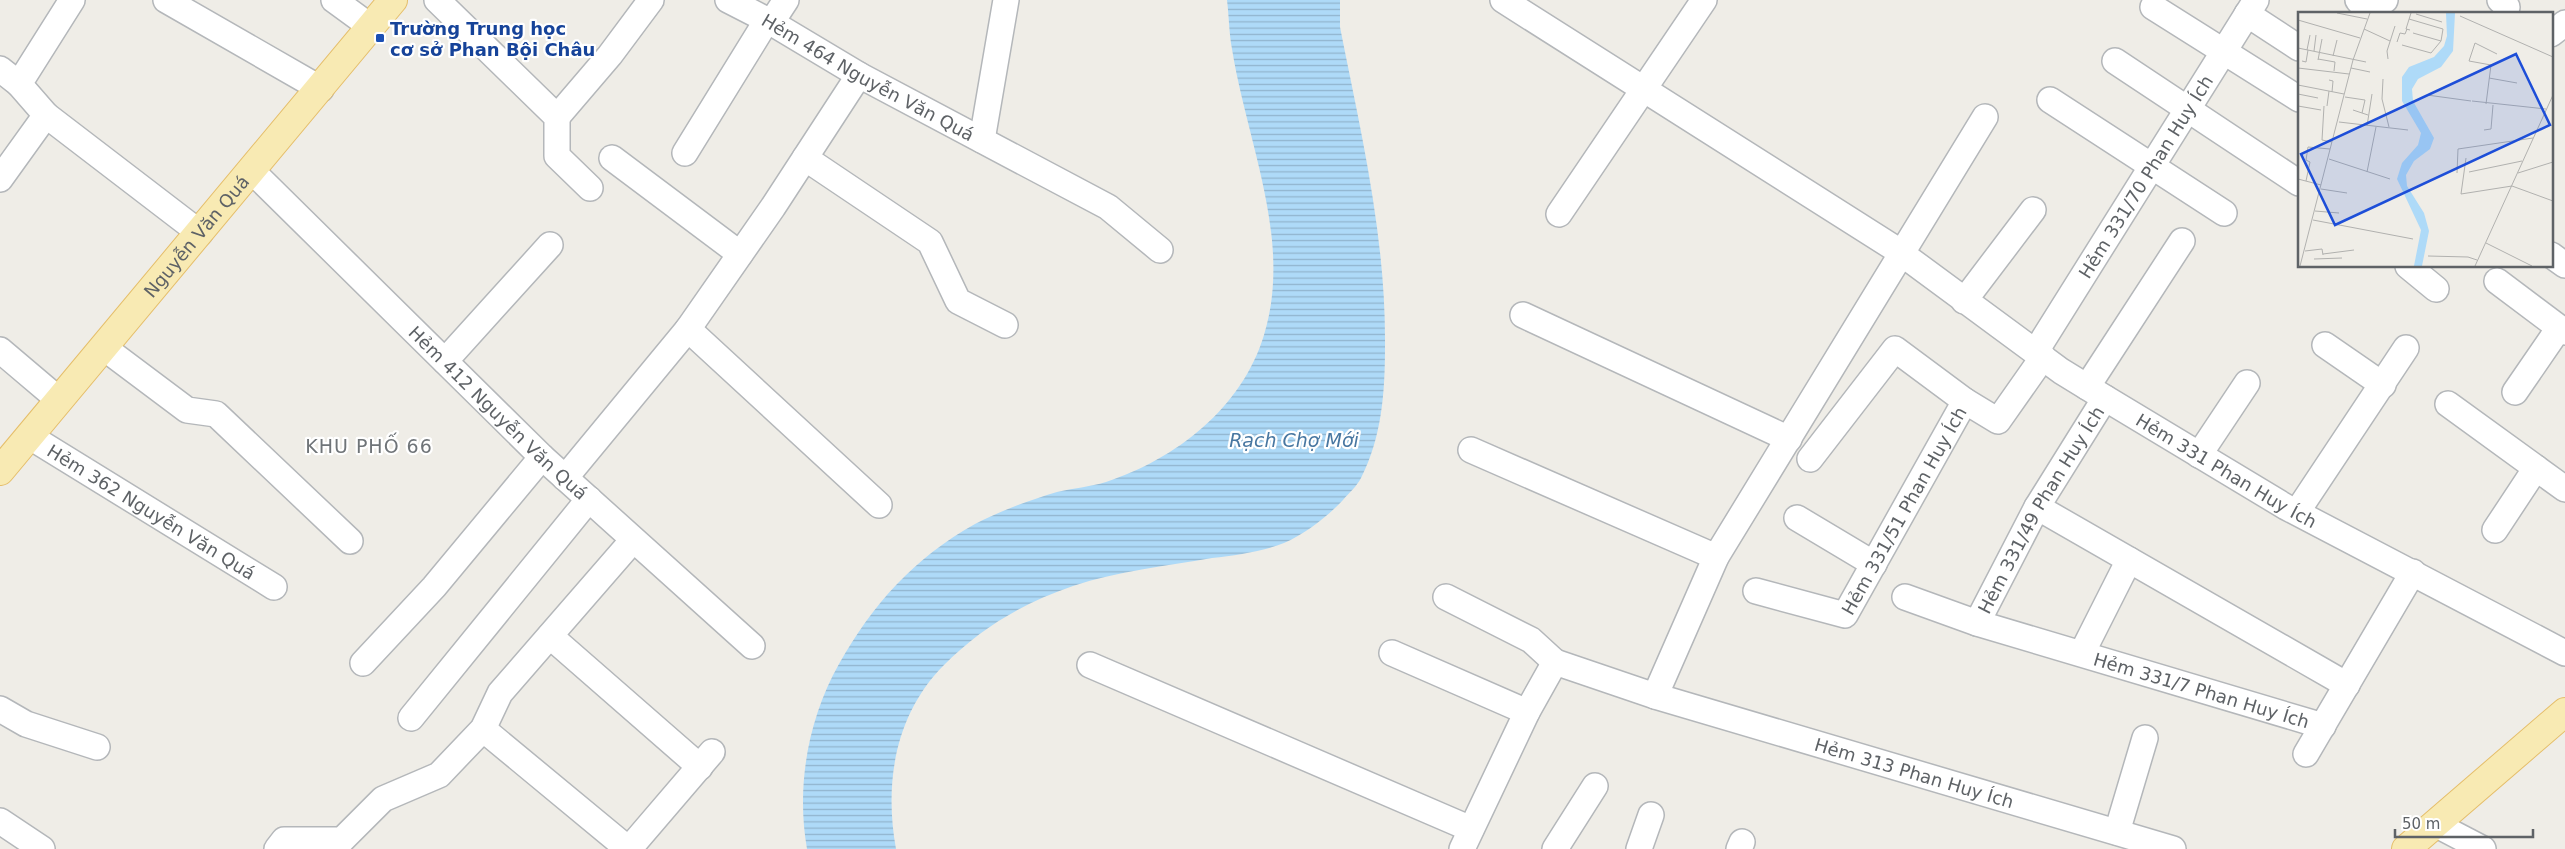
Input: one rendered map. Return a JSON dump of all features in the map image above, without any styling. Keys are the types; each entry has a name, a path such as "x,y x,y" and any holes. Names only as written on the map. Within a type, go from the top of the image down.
{"main road":[{"name":"Nguyễn Văn Quá","path":"0,471 321,89 393,0"},
{"path":"2406,849 2565,712"}],"street":[{"path":"19,84 72,0"},
{"path":"166,0 321,89"},
{"path":"334,0 371,27"},
{"path":"438,0 557,117"},
{"path":"590,188 557,156 557,117 610,54 651,0"},
{"name":"Hẻm 464 Nguyễn Văn Quá","path":"728,0 769,21 858,75 1108,207 1160,250"},
{"path":"685,153 769,21 786,0"},
{"path":"982,140 1006,0"},
{"name":"Hẻm 331 Phan Huy Ích","path":"1503,0 1906,256 1964,301 2096,393 2297,512 2565,653"},
{"path":"1559,214 1704,0"},
{"path":"2153,7 2298,98"},
{"path":"2251,7 2298,47"},
{"name":"Hẻm 331/70 Phan Huy Ích","path":"2039,354 2151,166 2251,7"},
{"path":"2552,33 2565,23"},
{"path":"2115,61 2298,182"},
{"path":"0,68 19,84 46,115 200,233"},
{"path":"565,478 688,330 805,158 858,75"},
{"path":"2050,100 2224,213"},
{"path":"0,179 7,153 46,115"},
{"path":"1655,696 1716,558 1788,439 1906,256 1985,118"},
{"path":"612,158 740,254"},
{"path":"805,158 930,242 958,300 1004,325"},
{"name":"Hẻm 412 Nguyễn Văn Quá","path":"252,171 542,457 752,646"},
{"path":"1964,301 2033,210"},
{"name":"Hẻm 331/49 Phan Huy Ích","path":"1977,623 2096,393 2182,241"},
{"path":"445,361 550,245"},
{"path":"2552,256 2565,265"},
{"path":"2410,268 2436,289"},
{"path":"2497,282 2562,330 2515,392"},
{"path":"1522,315 1788,439"},
{"path":"688,330 879,505"},
{"path":"2325,345 2382,385"},
{"path":"103,347 187,410 216,414 350,541"},
{"path":"2297,512 2406,348"},
{"path":"1810,459 1895,349 1965,401"},
{"path":"0,350 59,400"},
{"name":"Hẻm 331/51 Phan Huy Ích","path":"1756,591 1845,615 1965,401 1998,421 2039,354"},
{"path":"2199,455 2248,383"},
{"path":"2448,404 2565,489"},
{"name":"Hẻm 362 Nguyễn Văn Quá","path":"29,436 274,587"},
{"path":"1471,450 1716,558"},
{"path":"364,663 434,587 542,457"},
{"path":"2495,530 2536,468"},
{"path":"411,718 588,499"},
{"path":"2037,507 2346,685"},
{"path":"1797,518 1874,564"},
{"path":"278,849 284,840 342,840 383,799 439,775 484,729 500,693 633,540"},
{"name":"Hẻm 331/7 Phan Huy Ích","path":"2082,653 2129,560"},
{"name":"Hẻm 331/7 Phan Huy Ích","path":"2306,754 2413,572"},
{"path":"1090,665 1466,839 1527,712 1555,662 1531,640 1446,597"},
{"name":"Hẻm 331/7 Phan Huy Ích","path":"1905,598 1977,623 2323,726"},
{"path":"484,729 628,849 706,759 550,636"},
{"path":"1392,653 1527,712"},
{"name":"Hẻm 313 Phan Huy Ích","path":"1555,662 1655,696 2172,849"},
{"path":"0,709 26,724 97,747"},
{"path":"2117,832 2145,738"},
{"path":"1555,849 1595,786"},
{"path":"1639,849 1651,816"},
{"path":"2435,824 2483,849"},
{"path":"9,835 42,849"}],"water":[{"name":"Rạch Chợ Mới","path":"1227,0 1340,0 1340,27 1364,146 1377,225 1384,305 1385,363 1381,414 1374,447 1361,478 1343,500 1323,519 1300,535 1284,543 1248,553 1107,576 1073,586 1037,600 988,628 958,652 927,684 914,705 904,727 893,775 893,824 896,849 807,849 803,801 804,777 812,730 819,707 828,685 852,642 881,602 897,584 914,567 953,537 985,519 1047,495 1106,482 1157,460 1181,445 1223,408 1240,386 1254,361 1264,335 1272,299 1273,263 1271,228 1265,192 1231,43"}],"place":[{"name":"Trường Trung học cơ sở Phan Bội Châu","path":"380,38"}],"district":[{"name":"KHU PHỐ 66","path":"369,446"}]}
